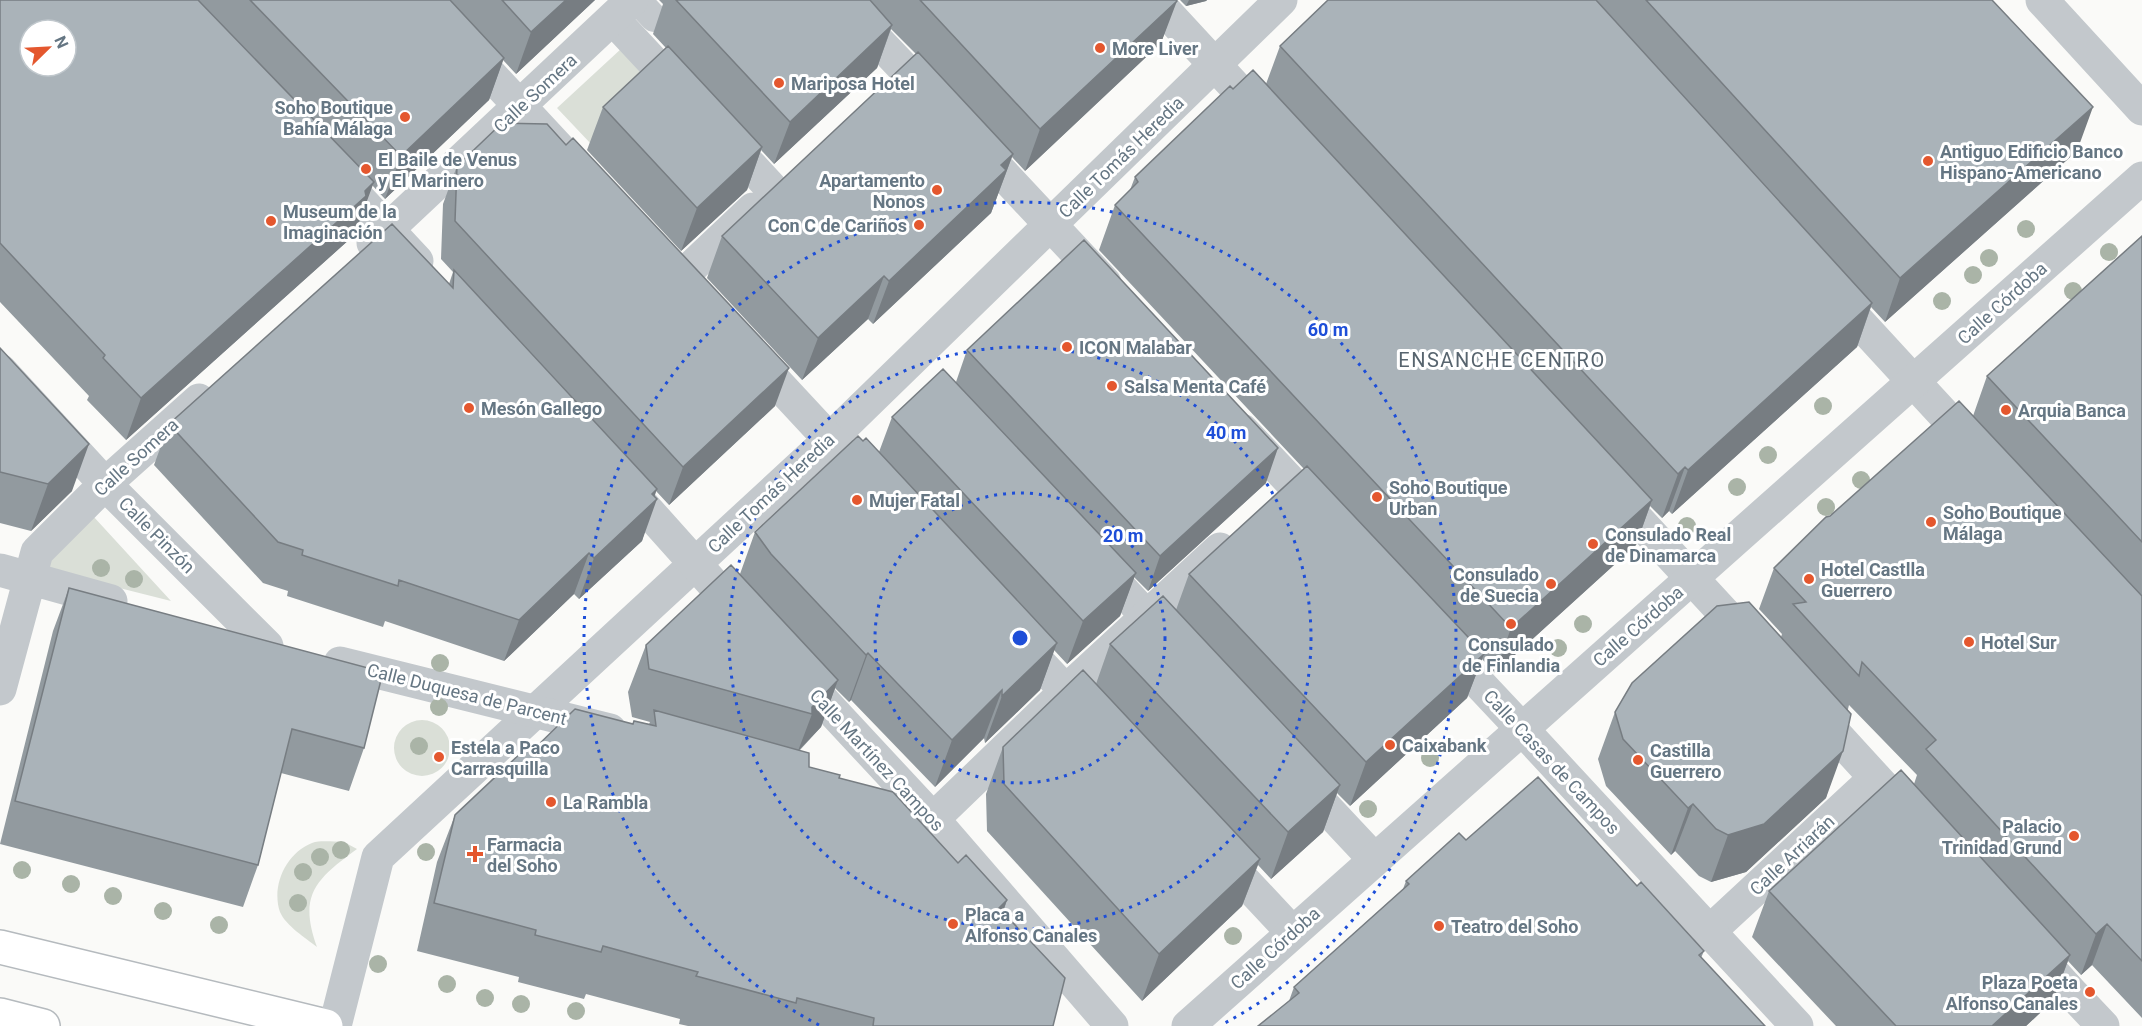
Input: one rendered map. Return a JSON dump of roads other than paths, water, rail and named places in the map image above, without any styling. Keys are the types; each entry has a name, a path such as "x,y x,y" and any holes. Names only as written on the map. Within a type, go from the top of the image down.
{"main road":[{"path":"0,947 326,1026"},
{"path":"0,1015 43,1026"}],"street":[{"path":"421,0 584,175"},
{"path":"839,0 1123,303"},
{"path":"1155,0 1288,144"},
{"name":"Calle Tomás Heredia","path":"335,1026 378,857 829,440 1281,0"},
{"path":"2042,0 2142,109"},
{"path":"634,9 773,190"},
{"name":"Calle Somera","path":"350,263 520,107 634,9"},
{"path":"878,92 904,68"},
{"path":"310,147 435,280"},
{"path":"680,278 797,168"},
{"name":"Calle Córdoba","path":"1188,1026 2142,178"},
{"path":"656,252 703,304"},
{"path":"1811,269 1995,469"},
{"path":"727,329 895,509"},
{"path":"908,363 932,388"},
{"name":"Calle Pinzón","path":"0,370 105,484 267,646"},
{"name":"Calle Somera","path":"0,688 14,574 105,484 218,384"},
{"path":"1220,406 1340,534"},
{"name":"Calle Martínez Campos","path":"598,456 771,647 933,819 1112,1026"},
{"path":"1595,474 1772,665"},
{"path":"1266,507 1292,484"},
{"path":"876,803 933,819 1066,691 1241,530"},
{"path":"1076,540 1188,660"},
{"path":"14,574 142,610"},
{"path":"992,613 1113,742"},
{"name":"Calle Casas de Campos","path":"1419,619 1797,1026"},
{"name":"Calle Duquesa de Parcent","path":"210,630 267,646 537,710 639,738"},
{"path":"1795,691 1931,839"},
{"path":"1277,755 1374,859"},
{"name":"Calle Arriarán","path":"1709,932 1875,778"},
{"path":"1200,834 1292,932"},
{"path":"2011,926 2067,988 2094,1023"}],"place":[{"name":"More Liver","path":"1100,48"},
{"name":"Mariposa Hotel","path":"779,83"},
{"name":"Soho Boutique Bahía Málaga","path":"405,117"},
{"name":"Antiguo Edificio Banco Hispano-Americano","path":"1928,161"},
{"name":"El Baile de Venus y El Marinero","path":"366,169"},
{"name":"Apartamento Nonos","path":"937,190"},
{"name":"Museum de la Imaginación","path":"271,221"},
{"name":"Con C de Cariños","path":"919,225"},
{"name":"ICON Malabar","path":"1067,347"},
{"name":"Salsa Menta Café","path":"1112,386"},
{"name":"Mesón Gallego","path":"469,408"},
{"name":"Arquia Banca","path":"2006,410"},
{"name":"Soho Boutique Urban","path":"1377,497"},
{"name":"Mujer Fatal","path":"857,500"},
{"name":"Soho Boutique Málaga","path":"1931,522"},
{"name":"Consulado Real de Dinamarca","path":"1593,544"},
{"name":"Hotel Castlla Guerrero","path":"1809,579"},
{"name":"Consulado de Suecia","path":"1551,584"},
{"name":"Consulado de Finlandia","path":"1511,624"},
{"name":"Hotel Sur","path":"1969,642"},
{"name":"Caixabank","path":"1390,745"},
{"name":"Estela a Paco Carrasquilla","path":"439,757"},
{"name":"Castilla Guerrero","path":"1638,760"},
{"name":"La Rambla","path":"551,802"},
{"name":"Palacio Trinidad Grund","path":"2074,836"},
{"name":"Farmacia del Soho","path":"475,854"},
{"name":"Placa a Alfonso Canales","path":"953,924"},
{"name":"Teatro del Soho","path":"1439,926"},
{"name":"Plaza Poeta Alfonso Canales","path":"2090,992"}],"district":[{"name":"ENSANCHE CENTRO","path":"1502,360"}]}
